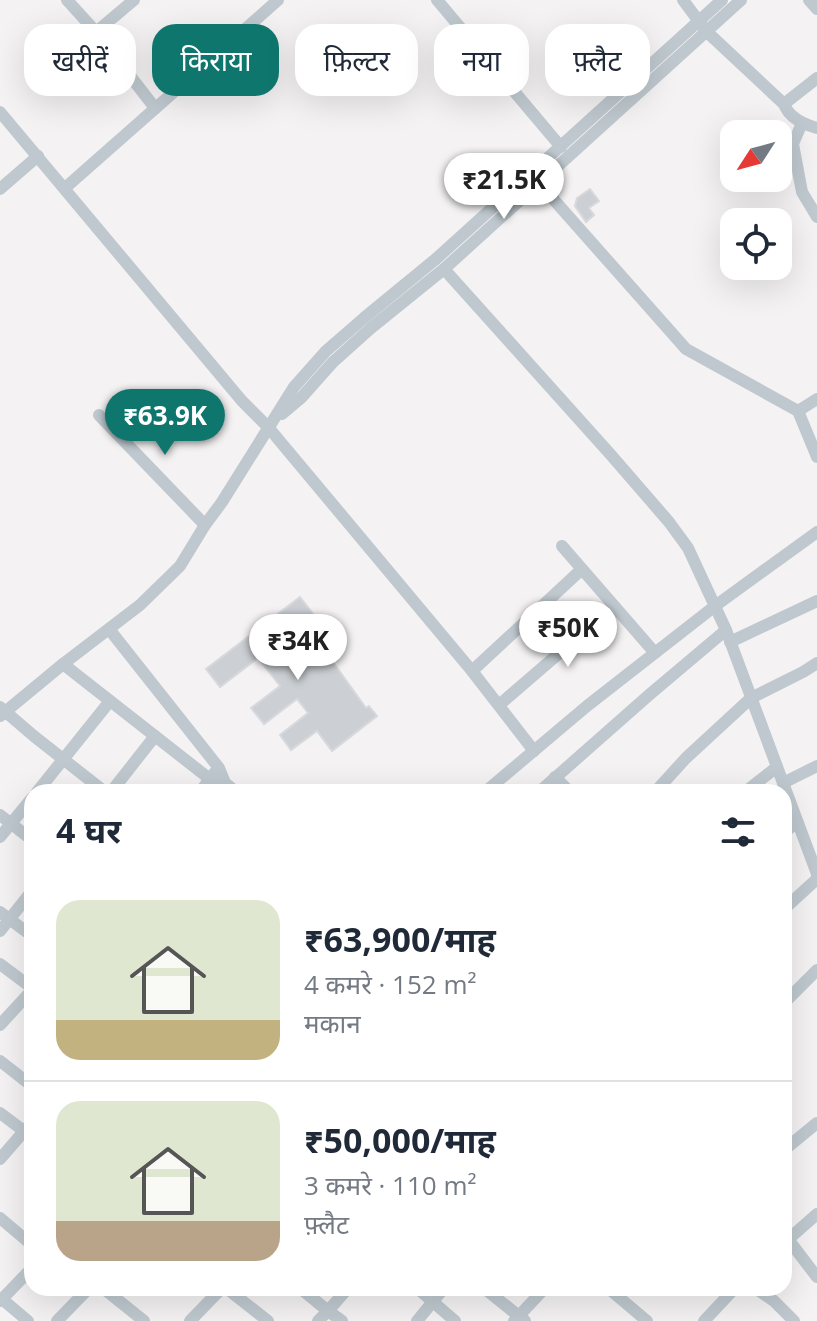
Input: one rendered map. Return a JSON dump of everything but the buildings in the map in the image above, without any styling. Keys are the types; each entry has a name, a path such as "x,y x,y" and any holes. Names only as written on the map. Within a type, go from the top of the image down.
{"street":[{"path":"67,0 89,24"},
{"path":"106,24 134,0"},
{"path":"65,188 278,0"},
{"path":"437,0 561,147"},
{"path":"683,0 703,26 784,104 786,111 802,123 817,128"},
{"path":"268,427 301,398 333,362 444,269 539,183 703,26 722,0"},
{"path":"97,784 2,712 140,605 180,566 294,387 326,351 703,26 741,0"},
{"path":"809,0 817,9"},
{"path":"784,104 817,78"},
{"path":"136,84 155,108"},
{"path":"0,112 472,671 534,751"},
{"path":"802,123 793,144 802,192 817,217"},
{"path":"0,189 38,156"},
{"path":"539,183 686,349 798,411 817,457"},
{"path":"444,269 669,522 688,548 728,636 783,783 817,766"},
{"path":"798,411 817,399"},
{"path":"99,415 205,525"},
{"path":"495,784 715,606 817,532"},
{"path":"562,546 655,653"},
{"path":"472,671 582,569"},
{"path":"548,784 728,636 817,601"},
{"path":"499,705 614,606"},
{"path":"109,629 226,784"},
{"path":"662,784 751,698 817,663"},
{"path":"63,664 206,776 215,773"},
{"path":"43,784 110,701"},
{"path":"115,784 155,736"},
{"path":"755,784 777,767"},
{"path":"206,784 215,773"},
{"path":"555,777 562,784"},
{"path":"0,837 24,808"},
{"path":"792,808 817,876 792,901"},
{"path":"0,815 24,834"},
{"path":"792,826 797,822"},
{"path":"0,931 5,916 24,898"},
{"path":"5,916 24,930"},
{"path":"0,964 24,983"},
{"path":"792,995 817,970"},
{"path":"0,1025 24,998"},
{"path":"0,1061 24,1080"},
{"path":"0,1113 24,1127"},
{"path":"792,1143 817,1123"},
{"path":"0,1159 24,1135"},
{"path":"792,1234 817,1214"},
{"path":"0,1218 24,1238"},
{"path":"792,1246 817,1277"},
{"path":"24,1276 1,1300 28,1321"},
{"path":"57,1321 81,1296"},
{"path":"113,1296 144,1321"},
{"path":"190,1321 216,1296"},
{"path":"235,1296 268,1321"},
{"path":"310,1296 342,1321"},
{"path":"318,1321 341,1296"},
{"path":"427,1296 455,1321"},
{"path":"417,1321 437,1296"},
{"path":"493,1296 519,1319 538,1296"},
{"path":"617,1296 647,1321"},
{"path":"704,1321 727,1296"},
{"path":"767,1296 794,1321"}]}
